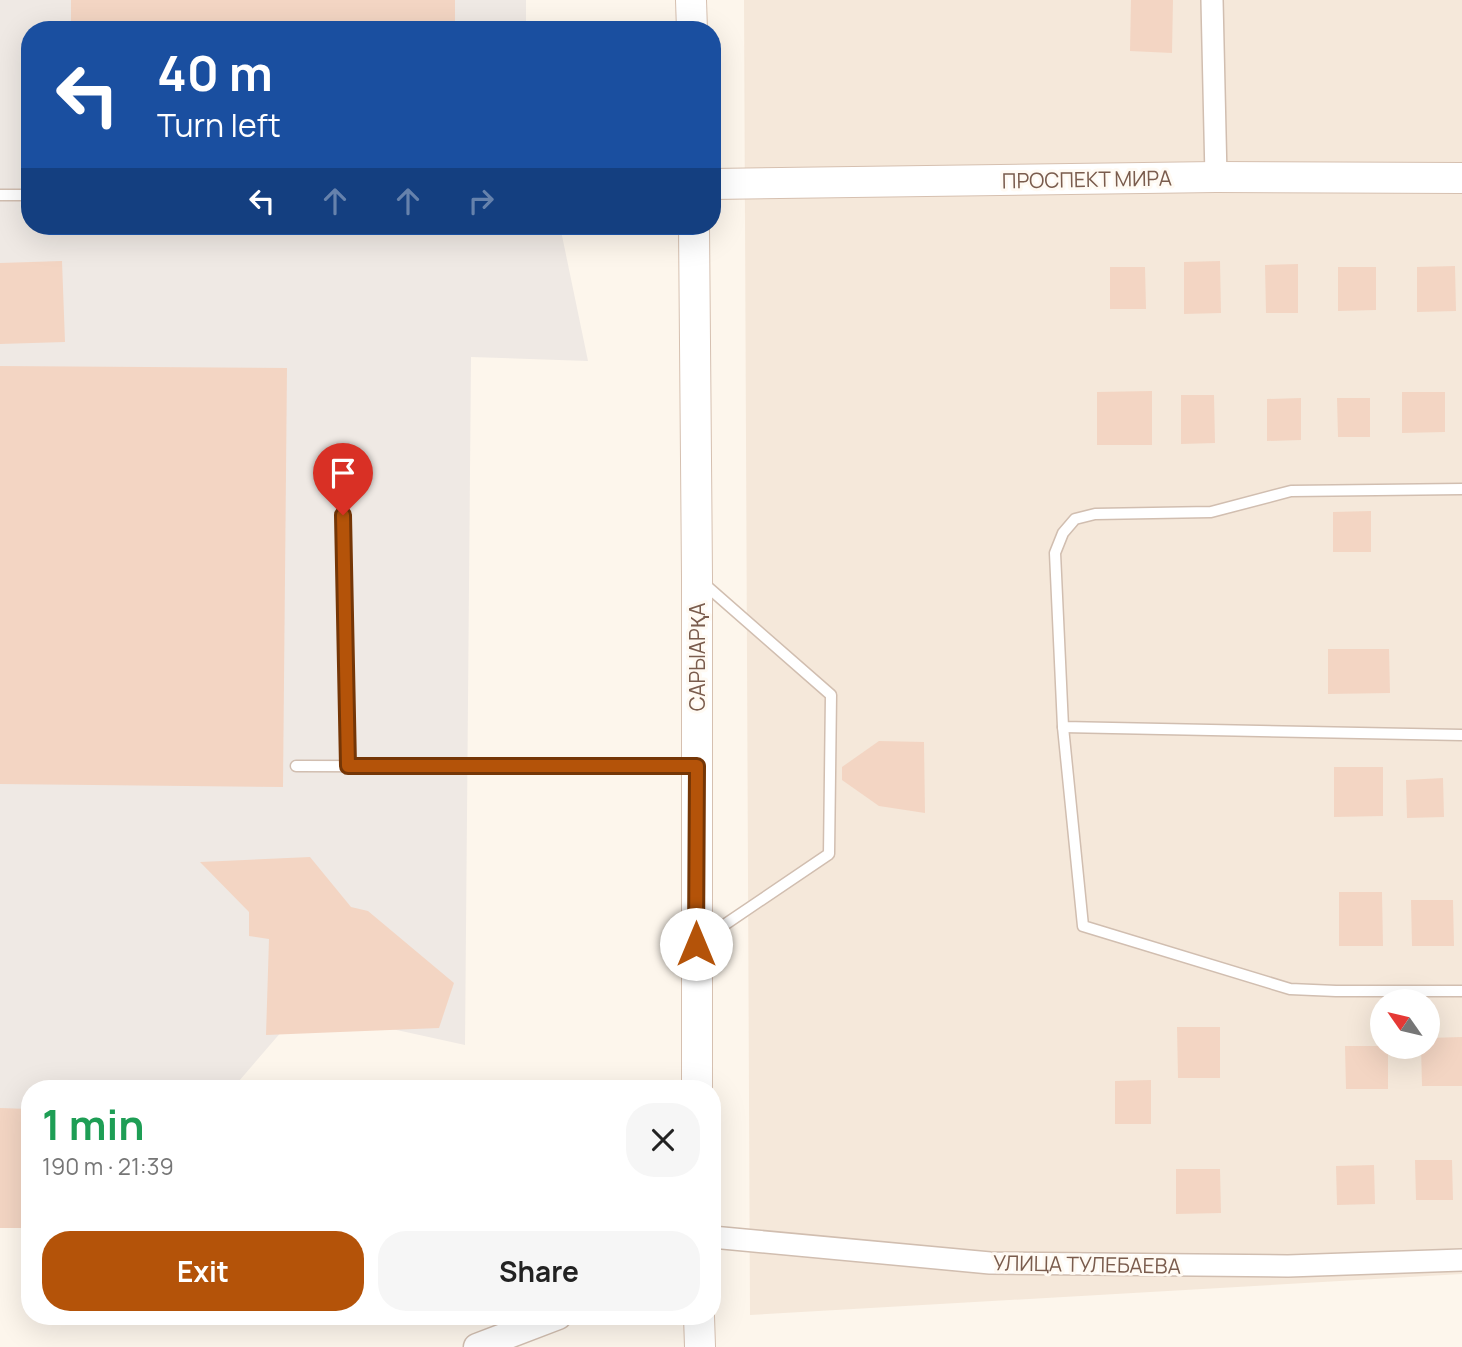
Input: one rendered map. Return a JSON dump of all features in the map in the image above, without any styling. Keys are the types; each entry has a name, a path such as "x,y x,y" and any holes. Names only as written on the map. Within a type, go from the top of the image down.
{"main road":[{"path":"691,0 692,21"},
{"name":"ПРОСПЕКТ МИРА","path":"721,184 1216,177 1462,178"},
{"name":"САРЫАРҚА","path":"694,235 698,578 697,1080"},
{"path":"699,1325 700,1347"}],"street":[{"path":"1212,0 1216,177"},
{"name":"УЛИЦА ТУЛЕБАЕВА","path":"721,1238 990,1264 1288,1266 1462,1260"},
{"path":"477,1347 534,1325"}],"lane":[{"path":"0,195 21,195"},
{"path":"342,488 348,766"},
{"path":"1462,489 1291,491 1211,512 1095,514 1075,519 1063,533 1055,553 1063,727 1083,926 1290,989 1462,991"},
{"path":"696,944 829,855 831,695 698,578"},
{"path":"1063,727 1462,735"},
{"path":"296,766 697,766"}],"shaded area":[{"path":"0,0 526,0 526,21 21,21 21,235 562,235 588,361 471,357 465,1045 301,1009 240,1080 21,1080 21,1216 0,1215"},
{"path":"744,0 1462,0 1462,1274 750,1315"}],"building":[{"path":"71,0 455,0 455,21 71,21"},
{"path":"1131,0 1173,0 1172,53 1130,51"},
{"path":"62,261 65,342 0,344 0,263"},
{"path":"1220,261 1221,313 1184,314 1184,262"},
{"path":"1298,264 1298,313 1266,313 1265,265"},
{"path":"1455,266 1456,311 1417,312 1417,267"},
{"path":"1110,267 1145,267 1146,309 1110,309"},
{"path":"1338,267 1376,267 1376,310 1338,311"},
{"path":"0,366 287,368 283,787 0,784"},
{"path":"1152,391 1152,445 1097,445 1097,392"},
{"path":"1402,392 1445,392 1445,432 1402,433"},
{"path":"1181,395 1214,395 1215,443 1181,444"},
{"path":"1301,398 1301,440 1267,441 1267,399"},
{"path":"1337,398 1370,398 1370,437 1338,437"},
{"path":"1371,511 1371,552 1333,552 1333,512"},
{"path":"1328,649 1389,649 1390,693 1328,694"},
{"path":"879,741 924,742 925,813 879,806 842,780 842,767"},
{"path":"1334,767 1383,767 1383,816 1334,817"},
{"path":"1443,778 1444,817 1407,818 1406,780"},
{"path":"310,857 351,907 368,911 454,983 439,1028 266,1035 269,939 249,936 249,912 200,862"},
{"path":"1339,892 1382,892 1383,946 1339,946"},
{"path":"1411,900 1453,900 1454,946 1412,946"},
{"path":"1177,1027 1220,1027 1220,1078 1178,1078"},
{"path":"1462,1037 1462,1086 1422,1086 1421,1059 1440,1059 1440,1038"},
{"path":"1345,1046 1370,1046 1370,1059 1388,1059 1388,1089 1346,1089"},
{"path":"1151,1080 1151,1124 1115,1124 1115,1081"},
{"path":"0,1108 21,1109 21,1228 0,1228"},
{"path":"1415,1160 1452,1160 1453,1200 1416,1200"},
{"path":"1374,1165 1375,1204 1337,1205 1336,1166"},
{"path":"1176,1169 1220,1169 1221,1213 1176,1214"}],"route":[{"path":"343,515 348,766 697,766 696,944"}]}
